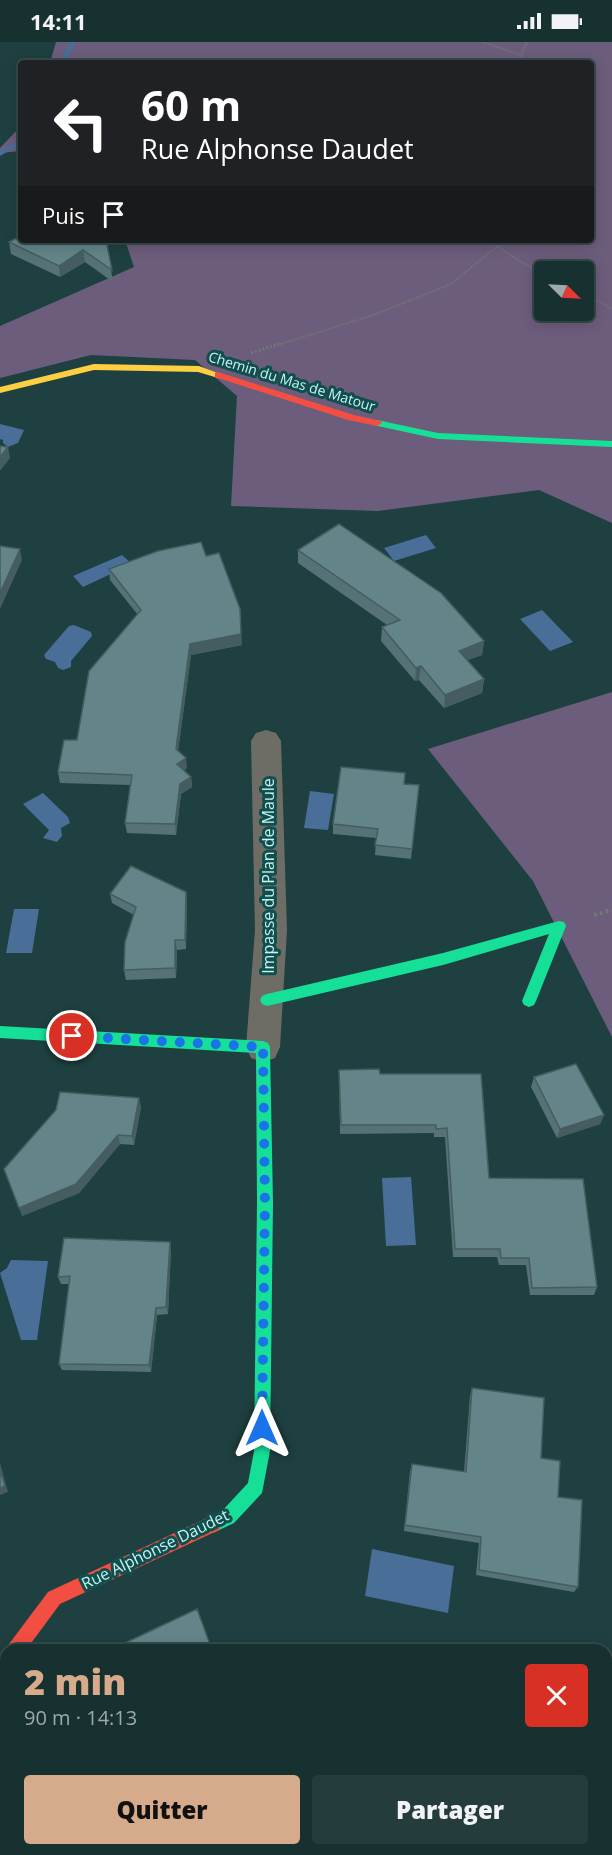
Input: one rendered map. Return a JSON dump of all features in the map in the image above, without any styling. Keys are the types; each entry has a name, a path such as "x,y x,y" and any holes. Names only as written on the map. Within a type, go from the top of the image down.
{"street":[{"name":"Chemin du Mas de Matour","path":"0,390 94,367 199,369 352,418 438,436 612,444"},
{"name":"Impasse du Plan de Maule","path":"263,1047 271,930 266,741"},
{"path":"267,1000 443,959 559,926 529,1001"},
{"path":"0,1032 263,1047"},
{"name":"Rue Alphonse Daudet","path":"20,1644 54,1598 228,1517 256,1487 262,1451 265,1203 263,1047"}],"path":[{"path":"482,42 521,55 525,60"},
{"path":"521,55 527,42"},
{"path":"199,369 371,316 451,284 501,243"},
{"path":"497,246 534,268"},
{"path":"594,299 612,309"}],"shaded area":[{"path":"56,42 612,42 612,523 539,490 378,511 231,506 237,396 195,360 91,355 0,378 0,326 134,267 126,243 594,243 594,60 51,60"},
{"path":"18,129 18,151 0,153 0,148"},
{"path":"612,692 612,1037 533,881 428,749"}],"water":[{"path":"0,424 24,430 18,443 8,447 3,443 0,439"},
{"path":"426,535 436,548 394,561 384,548"},
{"path":"122,555 132,564 83,587 73,576"},
{"path":"542,610 573,642 550,651 520,619"},
{"path":"74,625 91,632 92,636 71,661 71,667 63,670 58,668 55,662 46,659 44,655 69,626"},
{"path":"310,791 334,794 328,830 304,828"},
{"path":"43,793 68,817 70,823 61,828 62,836 57,842 43,838 49,830 23,804"},
{"path":"14,909 39,909 32,953 6,953"},
{"path":"411,1177 416,1245 386,1246 382,1178"},
{"path":"11,1260 48,1261 37,1340 21,1340 0,1273 7,1268"},
{"path":"372,1549 454,1566 448,1613 365,1596"}],"building":[{"path":"18,238 18,243 107,243 112,270 83,250 59,266 9,242"},
{"path":"0,446 8,447 0,457"},
{"path":"339,524 441,593 484,641 459,651 484,679 445,695 421,666 416,668 382,627 400,620 298,550"},
{"path":"201,542 206,556 219,553 240,609 241,634 190,644 176,749 186,758 177,764 191,777 180,784 175,824 125,823 132,775 58,772 64,740 77,740 89,671 141,610 109,569 158,551"},
{"path":"0,546 20,549 0,593"},
{"path":"341,767 405,773 404,784 419,785 412,849 375,845 378,829 333,824"},
{"path":"131,866 186,892 185,940 175,940 175,968 124,970 125,942 136,907 110,894"},
{"path":"576,1064 604,1115 560,1129 534,1077"},
{"path":"379,1069 380,1074 481,1074 489,1178 583,1179 597,1287 532,1288 529,1258 501,1258 500,1249 455,1249 447,1128 436,1129 436,1125 341,1125 339,1070"},
{"path":"60,1092 139,1098 132,1136 118,1135 76,1184 19,1208 4,1169 56,1110"},
{"path":"64,1238 170,1242 166,1307 156,1308 149,1365 59,1364 70,1276 58,1277"},
{"path":"472,1388 544,1398 541,1458 560,1461 558,1497 582,1500 578,1587 479,1570 481,1537 405,1525 412,1464 466,1472"},
{"path":"0,1471 5,1486 0,1488"},
{"path":"197,1609 210,1644 123,1644"}],"waterway":[{"path":"64,60 72,42"},
{"path":"0,154 18,143"}],"traffic: fast":[{"path":"377,423 438,436 612,444"},
{"path":"267,1000 443,959 559,926 529,1001"},
{"path":"0,1032 263,1047 265,1203 262,1451 256,1487 228,1517 213,1524"}],"traffic: slow":[{"path":"0,390 94,367 199,369 218,375"}],"traffic: jam":[{"path":"218,375 352,418 377,423"},
{"path":"20,1644 54,1598 213,1524"}],"route":[{"path":"72,1036 263,1047 265,1203 262,1428"}]}
